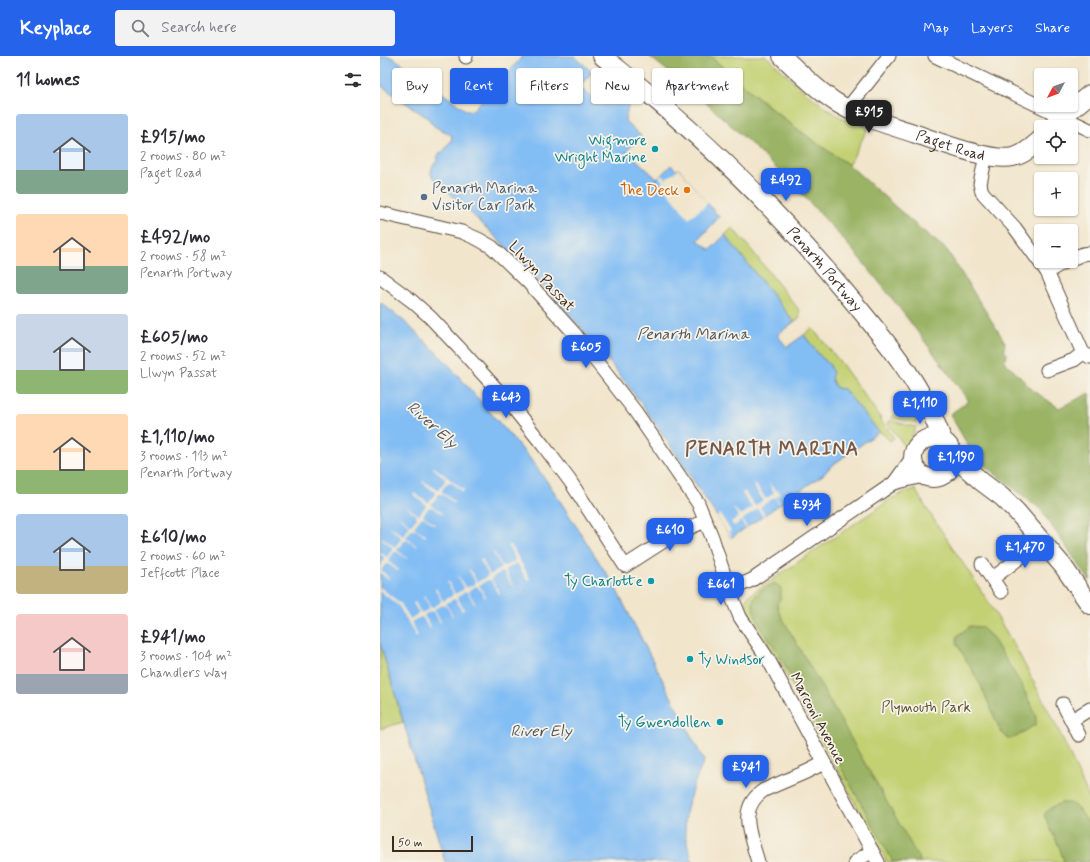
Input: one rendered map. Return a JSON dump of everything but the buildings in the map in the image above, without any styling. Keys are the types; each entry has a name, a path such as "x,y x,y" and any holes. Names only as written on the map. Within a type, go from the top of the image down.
{"street":[{"name":"Penarth Portway","path":"602,56 672,114 750,188 797,236 870,323 918,388 930,410 942,439"},
{"name":"Paget Road","path":"782,56 822,92 847,109 868,118 952,146 986,155 1012,157 1025,152 1034,145"},
{"path":"847,109 889,56"},
{"path":"936,56 957,61 1054,120"},
{"path":"1059,120 1090,94"},
{"path":"1078,127 1090,130"},
{"path":"986,155 980,184 982,192 1015,228 1047,272 1086,355 1047,370"},
{"name":"Llwyn Passat","path":"380,213 466,234 484,242 498,252 527,281 574,333 609,377 635,411 698,503 729,590"},
{"path":"1078,256 1090,253"},
{"path":"1047,272 1054,268"},
{"path":"380,277 412,301 430,317 514,410 570,480 625,566 675,534 705,521"},
{"path":"925,400 924,423 916,450 914,466 923,476 936,478 946,474 951,467 954,456"},
{"path":"894,483 916,450 930,437 942,439 950,446 954,456 982,482 1010,504 1063,566 1090,605"},
{"path":"946,474 982,482"},
{"path":"729,590 752,580 894,483 923,476"},
{"path":"993,578 1042,541"},
{"path":"982,564 1002,592"},
{"name":"Marconi Avenue","path":"729,590 742,620 768,659 875,856"},
{"path":"1063,704 1079,735"},
{"path":"1072,720 1090,709"},
{"path":"758,862 747,823 747,816 751,802 764,790 824,763"},
{"path":"855,862 875,856"}],"green space":[{"path":"649,56 710,56 724,68 664,68"},
{"path":"710,56 766,56 823,106 841,117 868,128 849,165 795,127 743,84 743,68 724,68"},
{"path":"743,85 802,133 849,165 917,226 947,250 1005,342 1004,350 1007,355 1004,361 1034,391 1059,408 1090,393 1090,581 1040,509 975,458 950,414 969,401 908,318 860,258 821,214 708,104 743,104"},
{"path":"732,228 799,310 800,318 794,322 725,235"},
{"path":"812,328 841,363 880,417 881,422 894,438 890,441 879,432 844,389 836,388 832,381 831,376 833,374 830,365 820,356 804,335"},
{"path":"914,397 918,407 916,423 891,418"},
{"path":"891,421 916,427 907,449 888,424 888,422"},
{"path":"934,448 940,450 942,456 940,462 934,464 928,462 926,456 928,450"},
{"name":"Plymouth Park","path":"915,489 988,601 1018,652 1059,731 1090,800 1090,862 887,862 780,663 749,616 745,600 748,596 891,499"},
{"path":"774,583 781,588 781,598 777,603 779,612 921,862 893,862 777,651 758,622 753,606 754,599 758,593"},
{"path":"970,626 981,627 992,637 1021,684 1036,715 1036,724 1016,737 1008,739 1001,732 981,686 957,644 957,636"},
{"path":"380,643 403,722 380,729"},
{"path":"1060,803 1070,803 1079,809 1090,826 1090,862 1064,862 1060,849 1044,815 1049,809"}],"water":[{"name":"Penarth Marina","path":"380,56 389,56 408,68 392,68 392,93 380,85"},
{"name":"Penarth Marina","path":"523,56 574,56 591,71 583,82 583,68 516,68 516,104 583,104 583,89 591,97 591,104 629,104 625,121 641,136 627,151 657,179 671,165 676,170 679,169 719,217 698,240 710,250 725,235 794,322 777,335 787,347 804,335 820,356 830,365 833,374 831,376 832,381 836,388 844,389 879,432 831,466 824,474 731,538 654,421 604,355 558,301 509,250 432,177 432,167 438,159 437,158 440,152 442,153 451,141 452,136 433,125 429,119 407,104 442,104 442,93 450,99 450,104 457,104 467,111 473,110 479,104 508,104 508,72"},
{"name":"River Ely","path":"380,302 405,322 448,364 528,456 551,487 615,587 704,761 691,794 685,820 686,837 692,862 445,862 380,643"}],"pier":[{"name":"The Deck","path":"679,169 708,203 689,219 661,183 663,181 659,177 661,175 666,179"},
{"path":"434,467 464,490 463,492 451,482 447,483 442,492 455,502 454,503 442,494 439,494 431,505 443,513 442,514 432,507 429,507 423,515 435,524 434,525 424,517 421,518 414,527 426,535 425,537 415,529 412,529 406,537 417,547 407,540 404,540 397,550 408,559 397,552 394,552 388,561 399,570 398,571 386,564 381,570 389,578 388,579 380,573 380,566 384,560 384,557 380,554 380,552 387,557 392,550 392,547 382,539 383,538 395,547 401,539 400,536 390,528 391,527 403,536 409,528 409,525 399,516 411,525 417,518 416,515 406,507 419,515 426,506 413,494 414,493 428,503 435,494 435,492 422,482 423,481 438,490 445,481 445,478 433,468"},
{"path":"768,482 775,490 778,490 780,494 776,497 781,504 780,505 775,497 760,507 765,515 763,516 758,509 742,520 747,527 746,528 741,521 734,526 731,522 739,517 732,507 741,515 752,508 742,493 744,491 755,506 763,500 753,485 755,484 766,499 774,493"},
{"path":"720,514 731,531 729,532 732,538 717,517"},
{"path":"511,545 530,579 527,580 517,563 505,570 513,586 504,573 501,572 491,578 500,593 498,594 491,580 479,585 486,597 485,598 476,586 468,591 475,603 474,604 468,593 465,592 457,597 464,610 462,611 454,599 446,603 453,616 446,605 434,609 441,622 440,623 434,612 431,611 424,615 431,628 429,629 421,617 411,622 418,636 416,637 399,606 380,591 380,587 401,604 410,619 419,613 413,603 415,602 421,613 428,610 429,606 423,596 424,595 431,608 440,603 441,600 435,589 436,588 443,601 452,596 453,593 447,582 448,581 455,594 463,590 464,587 457,576 466,588 474,584 475,581 469,570 470,569 477,582 487,577 488,574 480,560 482,559 490,575 500,569 501,566 493,553 494,552 503,567 514,562 515,558 508,546"}],"place":[{"name":"Wigmore Wright Marine","path":"655,149"},
{"name":"The Deck","path":"687,190"},
{"name":"Penarth Marina Visitor Car Park","path":"424,197"},
{"name":"Ty Charlotte","path":"651,581"},
{"name":"Ty Windsor","path":"690,659"},
{"name":"Ty Gwendollen","path":"720,722"}],"district":[{"name":"PENARTH MARINA","path":"772,448"}]}
